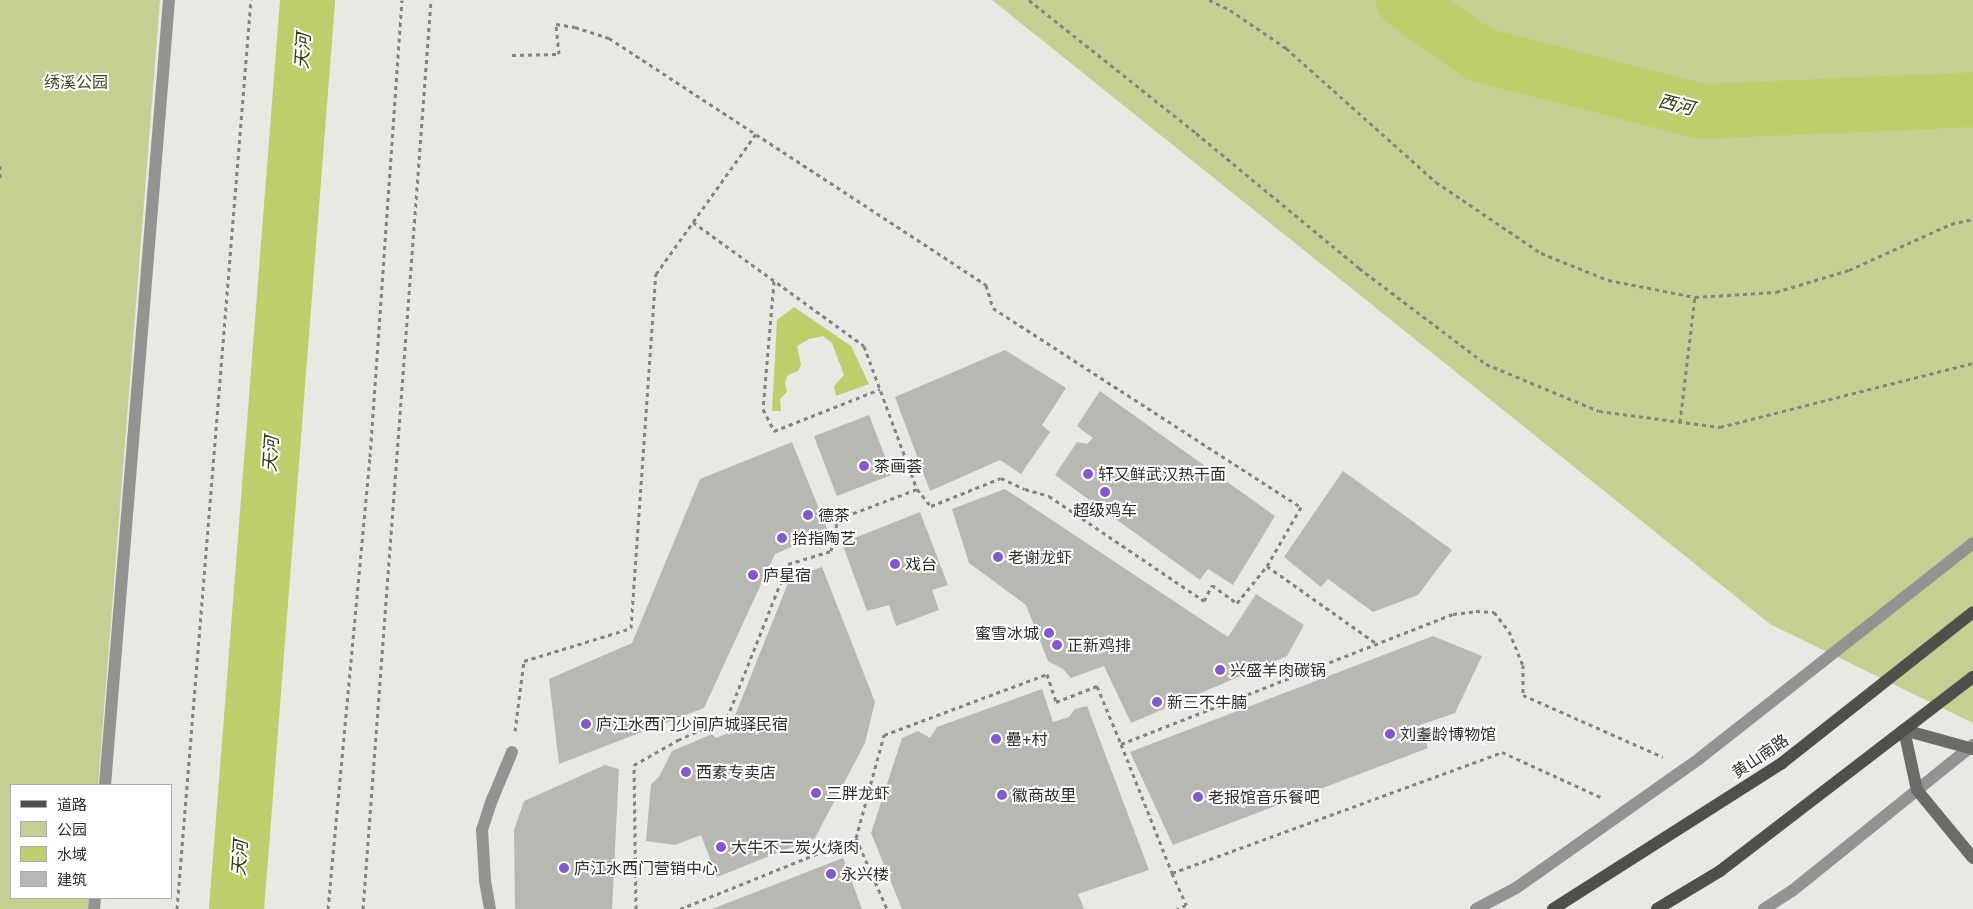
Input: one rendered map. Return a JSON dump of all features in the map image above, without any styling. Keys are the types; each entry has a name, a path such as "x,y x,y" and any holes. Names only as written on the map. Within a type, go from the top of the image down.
{"main road":[{"name":"黄山南路","path":"1553,909 1782,764 1973,612"},
{"path":"1657,909 1720,871 1973,676"},
{"path":"1904,730 1972,747"},
{"path":"1904,730 1918,790 1973,858"}],"street":[{"path":"105,784 169,0"},
{"path":"1476,909 1516,888 1746,723 1973,543"},
{"path":"1764,909 1792,891 1972,747"},
{"path":"490,909 482,830 512,752"}],"path":[{"path":"177,909 251,0"},
{"path":"328,909 370,457 402,0"},
{"path":"363,909 431,0"},
{"path":"1029,0 1196,133 1359,268 1486,364 1599,411 1720,427 1973,363"},
{"path":"1209,0 1230,10 1286,48 1436,182 1541,253 1608,280 1695,297 1776,292 1849,270 1935,231 1973,219"},
{"path":"512,55 559,54 556,24 575,27 609,38 986,286 993,308 1301,507 1267,566 1236,603 1212,585 1204,601 1048,496 1025,489 1001,478 931,506 917,489 864,346 693,222"},
{"path":"512,752 524,661 631,628 656,274 756,134"},
{"path":"0,166 0,178"},
{"path":"774,281 763,409 774,431 880,389"},
{"path":"1680,422 1695,297"},
{"path":"636,909 634,765 678,740 727,718 788,564 831,551 838,519 917,489"},
{"path":"1267,566 1377,644"},
{"path":"1121,744 1453,614 1476,611 1494,612 1509,631 1523,665 1523,695 1686,767"},
{"path":"887,909 856,838 884,735 1047,674 1056,702 1096,686 1186,905 1178,909"},
{"path":"1172,873 1502,752 1602,798 1610,793"},
{"path":"1657,762 1664,757"},
{"path":"680,909 856,838"}],"green space":[{"name":"绣溪公园","path":"0,0 160,0 98,784 10,784 10,899 89,899 88,909 0,909"},
{"path":"992,0 1973,0 1973,723 1770,624"}],"water":[{"path":"794,307 851,346 869,384 836,396 834,386 844,375 832,343 823,336 809,339 797,346 801,365 798,371 788,375 785,382 787,392 780,399 781,411 772,411 777,320"}],"building":[{"path":"1005,350 1066,388 1042,425 1050,432 1021,474 1000,460 930,491 895,397"},
{"path":"1100,391 1275,516 1233,585 1208,569 1200,580 1055,475 1077,442 1087,444 1093,438 1077,426"},
{"path":"869,415 892,475 837,496 814,436"},
{"path":"792,442 828,531 775,554 704,708 559,764 549,679 632,643 700,479"},
{"path":"1343,471 1452,550 1418,595 1373,612 1328,579 1321,587 1284,557"},
{"path":"1005,489 1228,637 1256,594 1304,625 1287,656 1131,723 1104,666 1071,678 1063,669 1048,661 1026,605 969,563 952,509"},
{"name":"戏台","path":"920,512 948,585 932,590 939,610 896,626 889,605 867,611 842,543"},
{"path":"822,567 875,702 865,743 815,838 717,877 701,835 675,845 646,841 651,784 659,777 672,751 712,734 716,738 728,733 790,578"},
{"path":"1433,636 1482,656 1455,713 1420,725 1428,748 1173,845 1130,752"},
{"name":"徽商故里","path":"1042,689 1053,722 1069,717 1075,709 1087,706 1149,870 1078,894 1084,909 902,909 871,833 902,738 918,731 930,738 937,727"},
{"path":"605,765 619,769 612,909 515,909 514,830 524,801"},
{"path":"843,858 862,909 712,909"}],"waterway":[{"name":"天河","path":"236,909 307,0"},
{"name":"西河","path":"1403,0 1479,54 1701,111 1973,99"}],"place":[{"name":"茶画荟","path":"864,466"},
{"name":"轩又鲜武汉热干面","path":"1088,474"},
{"name":"超级鸡车","path":"1105,492"},
{"name":"德茶","path":"808,515"},
{"name":"拾指陶艺","path":"782,538"},
{"name":"老谢龙虾","path":"998,557"},
{"name":"戏台","path":"895,564"},
{"name":"庐星宿","path":"753,575"},
{"name":"蜜雪冰城","path":"1049,633"},
{"name":"正新鸡排","path":"1057,645"},
{"name":"兴盛羊肉碳锅","path":"1220,670"},
{"name":"新三不牛腩","path":"1157,702"},
{"name":"庐江水西门少间庐城驿民宿","path":"586,724"},
{"name":"刘耋龄博物馆","path":"1390,734"},
{"name":"罍+村","path":"996,739"},
{"name":"西素专卖店","path":"686,772"},
{"name":"三胖龙虾","path":"816,793"},
{"name":"徽商故里","path":"1002,795"},
{"name":"老报馆音乐餐吧","path":"1198,797"},
{"name":"大牛不二炭火烧肉","path":"721,847"},
{"name":"庐江水西门营销中心","path":"564,868"},
{"name":"永兴楼","path":"831,874"}]}
